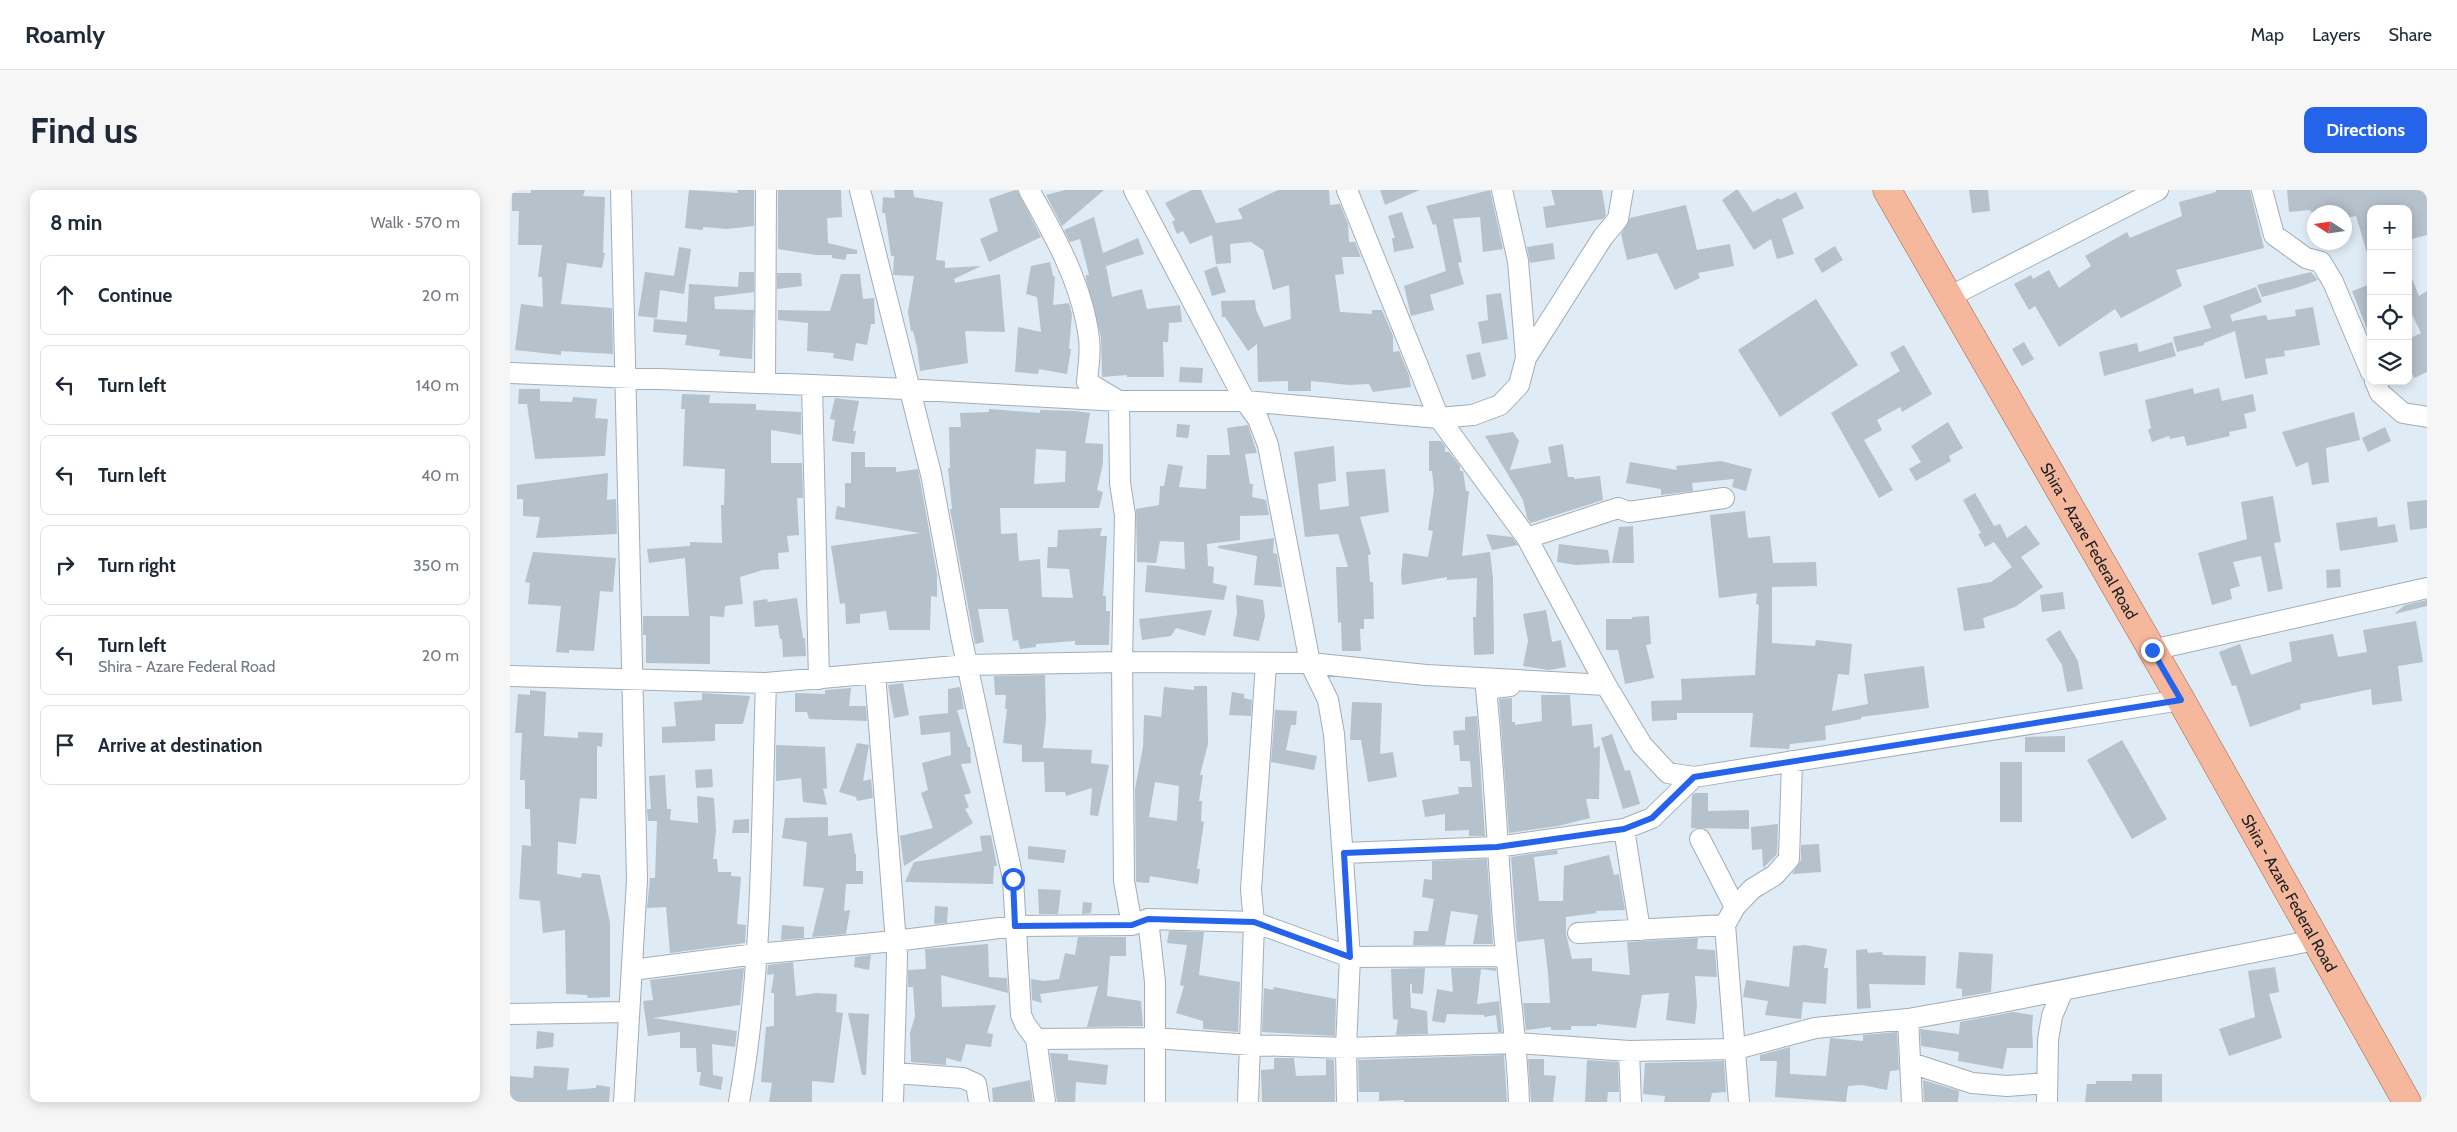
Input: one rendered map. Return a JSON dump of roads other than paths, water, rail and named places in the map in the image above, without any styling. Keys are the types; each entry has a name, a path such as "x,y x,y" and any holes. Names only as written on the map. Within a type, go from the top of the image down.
{"main road":[{"name":"Shira - Azare Federal Road","path":"1886,190 2181,700 2407,1102"}],"street":[{"path":"621,190 637,880 624,1102"},
{"path":"765,383 766,190"},
{"path":"860,190 931,474 967,665 1013,879 1022,1015 1025,1024 1036,1039 1045,1102"},
{"path":"1030,190 1070,271 1082,304 1090,341 1087,382 1119,401"},
{"path":"1134,190 1245,401 1258,419 1268,445 1310,663 1328,700 1334,734 1350,957 1346,1048 1347,1102"},
{"path":"1347,190 1439,418 1527,538 1606,685 1642,745 1668,773 1672,799"},
{"path":"1502,190 1518,261 1526,358"},
{"path":"510,373 812,385 1119,401 1245,401 1439,418 1473,414 1500,405 1519,385 1526,358 1604,237 1618,219 1623,190"},
{"path":"1947,298 2158,190"},
{"path":"2262,190 2274,235 2306,258 2321,262 2333,282 2367,363"},
{"path":"812,385 819,678"},
{"path":"2377,385 2380,393 2403,413 2427,417"},
{"path":"1119,401 1120,483 1125,515 1122,662 1124,881 1140,922 1155,982 1155,1102"},
{"path":"1527,538 1618,508 1629,512 1724,498"},
{"path":"2152,650 2427,588"},
{"path":"510,676 766,683 967,665 1122,662 1310,663 1426,675 1606,685"},
{"path":"1248,1102 1254,922 1251,890 1266,663"},
{"path":"875,673 895,941 893,1102"},
{"path":"1519,1102 1517,1043 1506,956 1497,847 1493,755 1486,689 1545,682"},
{"path":"739,1102 750,1042 756,954 766,683"},
{"path":"1668,773 1694,777 2181,700"},
{"path":"1578,933 1640,930 1730,916 1752,889 1775,875 1789,859 1792,761"},
{"path":"1344,853 1497,847 1624,829 1652,818 1694,777"},
{"path":"1624,829 1640,930"},
{"path":"1700,839 1730,916 1738,1102"},
{"path":"632,970 756,954 895,941 1015,926 1140,922 1254,922 1350,957 1506,956"},
{"path":"1036,1039 1155,1038 1251,1045 1346,1048 1517,1043 1629,1052 1736,1049 1815,1028 1908,1019 2315,940"},
{"path":"1911,1063 1972,1083 2007,1086 2047,1093 2049,1032 2052,1016 2063,990"},
{"path":"510,1001 510,1014 629,1012"},
{"path":"1908,1019 1912,1102"},
{"path":"1629,1052 1631,1102"},
{"path":"894,1073 963,1078 976,1084 979,1102"}]}
